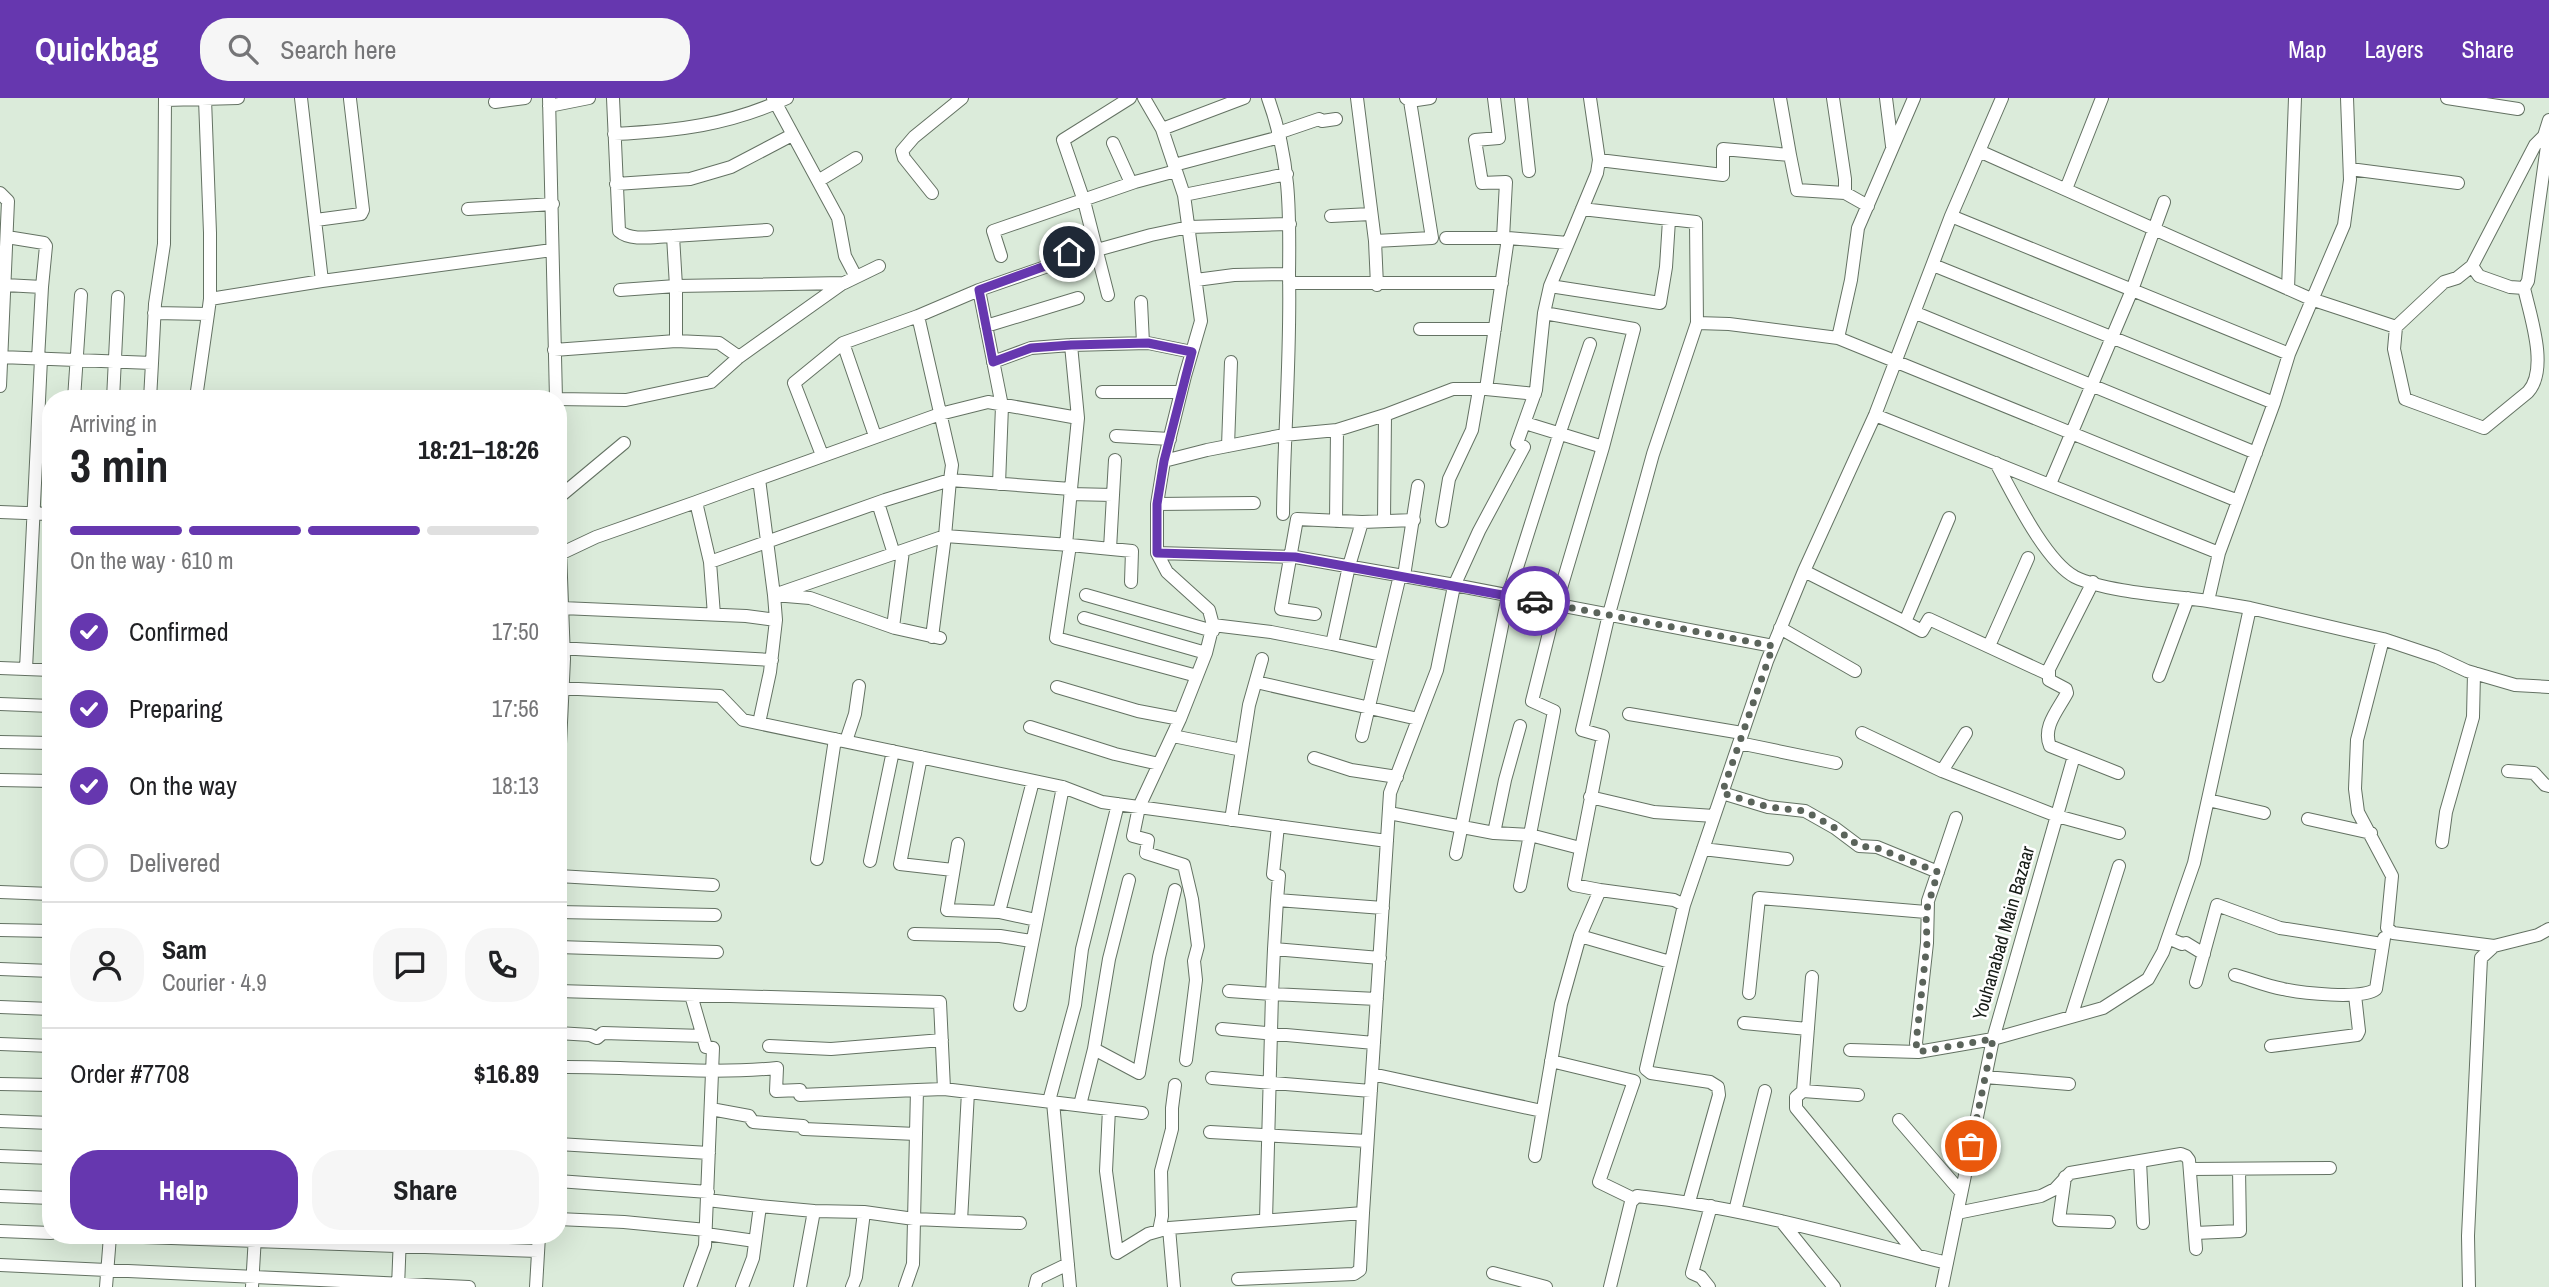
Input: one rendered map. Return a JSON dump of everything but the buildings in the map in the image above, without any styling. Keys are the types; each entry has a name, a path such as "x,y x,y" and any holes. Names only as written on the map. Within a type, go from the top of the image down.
{"street":[{"path":"150,390 154,313 164,244 165,99 238,98"},
{"path":"301,98 321,281"},
{"path":"495,102 525,98"},
{"path":"556,390 549,102 589,98"},
{"path":"613,98 619,231 622,235 673,236 767,230"},
{"path":"932,193 904,158 903,147 962,98"},
{"path":"1108,295 1084,201 1063,140 1130,98"},
{"path":"1144,98 1162,129 1184,195 1201,321 1164,461 1157,504 1157,553 1167,572 1209,610 1213,628 1181,719 1139,807 1133,836 1148,840 1146,853 1184,865 1198,946 1186,1060"},
{"path":"1162,129 1244,98"},
{"path":"1268,98 1287,174 1290,224 1290,334 1283,514"},
{"path":"1357,98 1377,285"},
{"path":"1374,241 1432,239 1408,99 1430,98"},
{"path":"1441,522 1449,479 1472,430 1483,390 1502,283 1506,182 1482,183 1475,140 1499,138 1494,98"},
{"path":"1521,98 1529,171"},
{"path":"1238,1279 1354,1274 1360,1270 1390,793 1437,670 1454,586 1479,531 1524,447 1517,443 1535,394 1544,313 1550,286 1597,173 1599,160 1590,98"},
{"path":"1780,98 1797,190 1845,193 1868,206"},
{"path":"1833,98 1846,179 1845,193"},
{"path":"1886,98 1892,149"},
{"path":"1838,338 1851,280 1858,228 1914,98"},
{"path":"1689,1202 1719,1095 1718,1087 1710,1082 1651,1073 1646,1069 1684,905 1780,628 1875,415 1951,216 2002,98"},
{"path":"2066,189 2102,98"},
{"path":"2288,289 2295,98"},
{"path":"2208,601 2219,553 2274,403 2289,354 2344,225 2350,169 2347,98"},
{"path":"2447,98 2518,109"},
{"path":"197,390 210,299 205,99"},
{"path":"316,220 361,214 363,210 350,99"},
{"path":"614,134 671,132 716,124 778,100 792,135 838,218 845,256 856,277"},
{"path":"1001,256 993,231 1279,135 1319,119 1336,120"},
{"path":"2544,136 2547,146 2528,281 2524,288 2539,354 2533,386 2484,428 2405,399 2394,349 2396,327 2444,282 2457,278 2472,266 2535,145 2544,136 2549,120"},
{"path":"616,184 701,176 731,167 792,135"},
{"path":"1114,143 1131,183"},
{"path":"1599,160 1723,175 1723,149 1790,155"},
{"path":"1979,151 2311,299 2396,327"},
{"path":"818,181 856,158"},
{"path":"2350,169 2458,183"},
{"path":"1184,195 1287,174"},
{"path":"0,193 8,201 0,386"},
{"path":"2050,484 2132,290 2164,202"},
{"path":"468,209 553,204"},
{"path":"1582,209 1693,221 1696,225 1697,323 1653,454 1609,614 1582,730 1603,736 1574,885 1674,900 1684,905"},
{"path":"1331,216 1371,214"},
{"path":"1951,216 2289,354"},
{"path":"1550,286 1660,303 1669,220"},
{"path":"1097,250 1151,234 1189,227 1290,224"},
{"path":"673,236 676,341"},
{"path":"6,237 46,244 26,669"},
{"path":"1446,238 1505,238 1568,243"},
{"path":"210,299 552,250"},
{"path":"822,455 794,383 844,343 1048,265 1047,260 1069,252"},
{"path":"1933,265 2274,403"},
{"path":"567,399 626,400 710,382 739,356 844,282 879,266"},
{"path":"2472,266 2479,276 2511,287 2524,288"},
{"path":"1196,280 1234,275 1377,285 1502,283"},
{"path":"620,290 844,282"},
{"path":"3,290 42,287"},
{"path":"979,290 1002,406 999,484"},
{"path":"74,390 81,295"},
{"path":"113,390 118,297"},
{"path":"986,326 1078,298"},
{"path":"1141,302 1143,343"},
{"path":"154,313 208,314"},
{"path":"1520,886 1554,711 1532,701 1556,605 1634,329 1544,313"},
{"path":"1916,313 2256,453"},
{"path":"774,595 810,598 893,627 936,638 952,465 918,316"},
{"path":"1697,323 1729,324 1838,338 2238,501"},
{"path":"1420,329 1495,329"},
{"path":"554,350 676,341 719,343 739,356"},
{"path":"844,343 875,436"},
{"path":"993,362 1031,348 1071,345 1143,343 1192,352"},
{"path":"1456,854 1508,596 1590,344"},
{"path":"1071,345 1078,418 1068,545 1056,638 1197,676"},
{"path":"1,357 152,363"},
{"path":"1228,446 1231,362"},
{"path":"1164,461 1284,435 1337,430 1453,389 1535,394"},
{"path":"1102,392 1181,392"},
{"path":"567,551 596,537 940,414 988,402 1078,418"},
{"path":"1384,521 1385,415"},
{"path":"1875,415 2219,553"},
{"path":"1525,423 1603,446"},
{"path":"1336,521 1337,430"},
{"path":"1116,436 1170,439"},
{"path":"567,490 624,443"},
{"path":"1110,549 1115,460"},
{"path":"1996,463 2054,560 2075,577 2250,608 2384,639 2474,673 2515,685 2549,687"},
{"path":"759,478 776,620 772,660 759,723"},
{"path":"710,562 950,480 1113,495"},
{"path":"1362,736 1402,576 1418,486"},
{"path":"696,502 710,562 714,615"},
{"path":"878,503 899,552 893,627"},
{"path":"1157,504 1254,503"},
{"path":"0,512 42,513"},
{"path":"1905,622 1949,518"},
{"path":"1315,614 1281,609 1297,519 1362,522 1414,520"},
{"path":"1332,644 1349,566 1362,522"},
{"path":"774,595 945,536 1132,551 1131,582"},
{"path":"1157,553 1292,557 1773,646"},
{"path":"1989,646 2028,558"},
{"path":"1804,571 1923,631 1928,619 2048,674"},
{"path":"2093,582 2048,674 2049,680 2066,689 2067,693 2048,728 2047,739 2050,746 2118,773"},
{"path":"1086,595 1213,628 1271,632 1381,655"},
{"path":"2159,676 2188,598"},
{"path":"567,608 776,620"},
{"path":"1850,1050 1918,1052 1993,1039 2103,1008 2148,979 2163,952 2194,863 2250,608"},
{"path":"1084,618 1206,653"},
{"path":"1780,628 1855,671"},
{"path":"2235,975 2282,989 2355,995 2376,989 2387,928 2392,876 2358,812 2355,789 2357,740 2384,639"},
{"path":"567,648 772,660"},
{"path":"1231,820 1249,705 1262,659"},
{"path":"0,668 42,670"},
{"path":"2442,842 2446,812 2473,717 2474,673"},
{"path":"1256,682 1418,719"},
{"path":"817,859 840,740 855,714 859,686"},
{"path":"1057,687 1138,711 1181,719"},
{"path":"567,688 720,696 743,720 1063,787 1102,802 1387,841"},
{"path":"0,705 42,706"},
{"path":"1629,714 1741,738 1836,763"},
{"path":"1494,833 1520,726"},
{"path":"1030,727 1115,754 1159,764"},
{"path":"1862,733 1942,771 2057,816 2119,832"},
{"path":"1942,771 1966,733"},
{"path":"1173,736 1242,750"},
{"path":"0,741 42,743"},
{"path":"870,861 893,751"},
{"name":"Youhanabad Main Bazaar","path":"1942,1287 1993,1039 2074,756"},
{"path":"921,757 900,864 953,870"},
{"path":"1314,758 1351,770 1397,777"},
{"path":"2508,771 2534,773 2549,786"},
{"path":"0,780 42,781"},
{"path":"999,912 1033,781"},
{"path":"1020,1005 1063,787"},
{"path":"1722,793 1768,807 1805,811 1859,846 1877,848 1938,872"},
{"path":"1590,797 1654,811 1714,816"},
{"path":"2208,800 2264,813"},
{"path":"1070,1287 1051,1101 1075,1005 1082,949 1118,804"},
{"path":"1389,813 1494,833 1530,835 1580,848"},
{"path":"1918,1052 1916,1043 1927,943 1926,912 1956,818"},
{"path":"2308,819 2371,833"},
{"path":"1266,1220 1272,994 1279,876 1273,874 1278,827"},
{"path":"958,844 947,910 999,912 1036,920"},
{"path":"1703,849 1787,859"},
{"path":"2071,1017 2119,866"},
{"path":"567,877 713,885"},
{"path":"1080,1105 1129,880"},
{"path":"1094,1049 1139,1073 1159,957 1175,890"},
{"path":"1535,1156 1561,1004 1580,936 1600,890"},
{"path":"0,892 42,894"},
{"path":"1749,993 1759,898 1926,912"},
{"path":"1276,900 1383,908"},
{"path":"2196,982 2217,905 2280,928 2382,944"},
{"path":"567,912 715,915"},
{"path":"2387,928 2393,933 2494,946 2538,935 2549,929"},
{"path":"0,930 42,931"},
{"path":"914,934 1000,936 1031,941"},
{"path":"1580,936 1670,962"},
{"path":"2168,938 2186,943 2204,954"},
{"path":"2469,1287 2468,1236 2481,958 2494,946"},
{"path":"567,947 717,952"},
{"path":"1274,949 1380,958"},
{"path":"0,969 42,971"},
{"path":"1803,1091 1812,977"},
{"path":"567,991 940,1002 944,1089"},
{"path":"1229,991 1377,999"},
{"path":"690,1287 705,1247 713,1070 713,1048 706,1048 691,995"},
{"path":"2271,1046 2357,1035 2359,1031 2355,995"},
{"path":"0,1007 42,1009"},
{"path":"1744,1023 1808,1029"},
{"path":"1222,1029 1374,1043"},
{"path":"567,1034 597,1038 603,1033 703,1036"},
{"path":"769,1046 831,1049 942,1040"},
{"path":"0,1044 42,1046"},
{"path":"1551,1061 1634,1081 1599,1182 1634,1199"},
{"path":"567,1067 616,1066 736,1072 777,1068 776,1091 800,1090 800,1095 944,1089 1142,1113"},
{"path":"1372,1074 1542,1111"},
{"path":"1985,1077 2069,1084"},
{"path":"1212,1078 1371,1091"},
{"path":"0,1084 42,1085"},
{"path":"1174,1287 1162,1216 1161,1171 1172,1129 1175,1085"},
{"path":"905,1287 913,1264 917,1090"},
{"path":"1735,1211 1765,1091"},
{"path":"1858,1095 1803,1091 1796,1097 1796,1108 1918,1256"},
{"path":"961,1221 968,1092"},
{"path":"711,1109 748,1116 753,1122 803,1126 804,1129 916,1134"},
{"path":"1109,1109 1106,1171 1115,1251 1120,1253 1148,1234 1164,1229 1363,1213"},
{"path":"1899,1120 1961,1192"},
{"path":"0,1121 42,1123"},
{"path":"1210,1132 1367,1141"},
{"path":"567,1145 709,1153"},
{"path":"1957,1213 2042,1196 2055,1189 2070,1173 2181,1154 2189,1160 2196,1249"},
{"path":"0,1156 42,1158"},
{"path":"2140,1161 2143,1223"},
{"path":"2190,1169 2330,1168"},
{"path":"2194,1233 2240,1231 2239,1169"},
{"path":"2065,1177 2059,1220 2109,1222"},
{"path":"567,1182 707,1196 760,1206 814,1211 864,1212 914,1219 1020,1223"},
{"path":"0,1196 42,1198"},
{"path":"1610,1287 1631,1202 1637,1196 1735,1211 1947,1263"},
{"path":"742,1287 753,1258 760,1206"},
{"path":"1709,1287 1701,1277 1692,1273 1710,1206"},
{"path":"800,1287 814,1211"},
{"path":"852,1287 856,1277 864,1212"},
{"path":"567,1219 624,1222 755,1241"},
{"path":"1781,1221 1834,1287"},
{"path":"0,1231 42,1233"},
{"path":"106,1287 111,1244"},
{"path":"253,1282 255,1244"},
{"path":"398,1286 400,1244"},
{"path":"441,1244 538,1251"},
{"path":"536,1287 538,1244"},
{"path":"0,1265 108,1270 253,1282 469,1287"},
{"path":"1035,1287 1037,1279 1068,1265"},
{"path":"1493,1273 1546,1287"}],"way so far":[{"path":"1535,601 1773,646 1722,793 1768,807 1805,811 1859,846 1877,848 1938,872 1926,912 1927,943 1916,1043 1918,1052 1930,1052 1993,1039 1971,1146"}],"route":[{"path":"1069,252 1047,260 1048,265 979,290 993,362 1031,348 1071,345 1148,343 1192,352 1164,461 1157,504 1157,553 1295,557 1535,601"}]}
